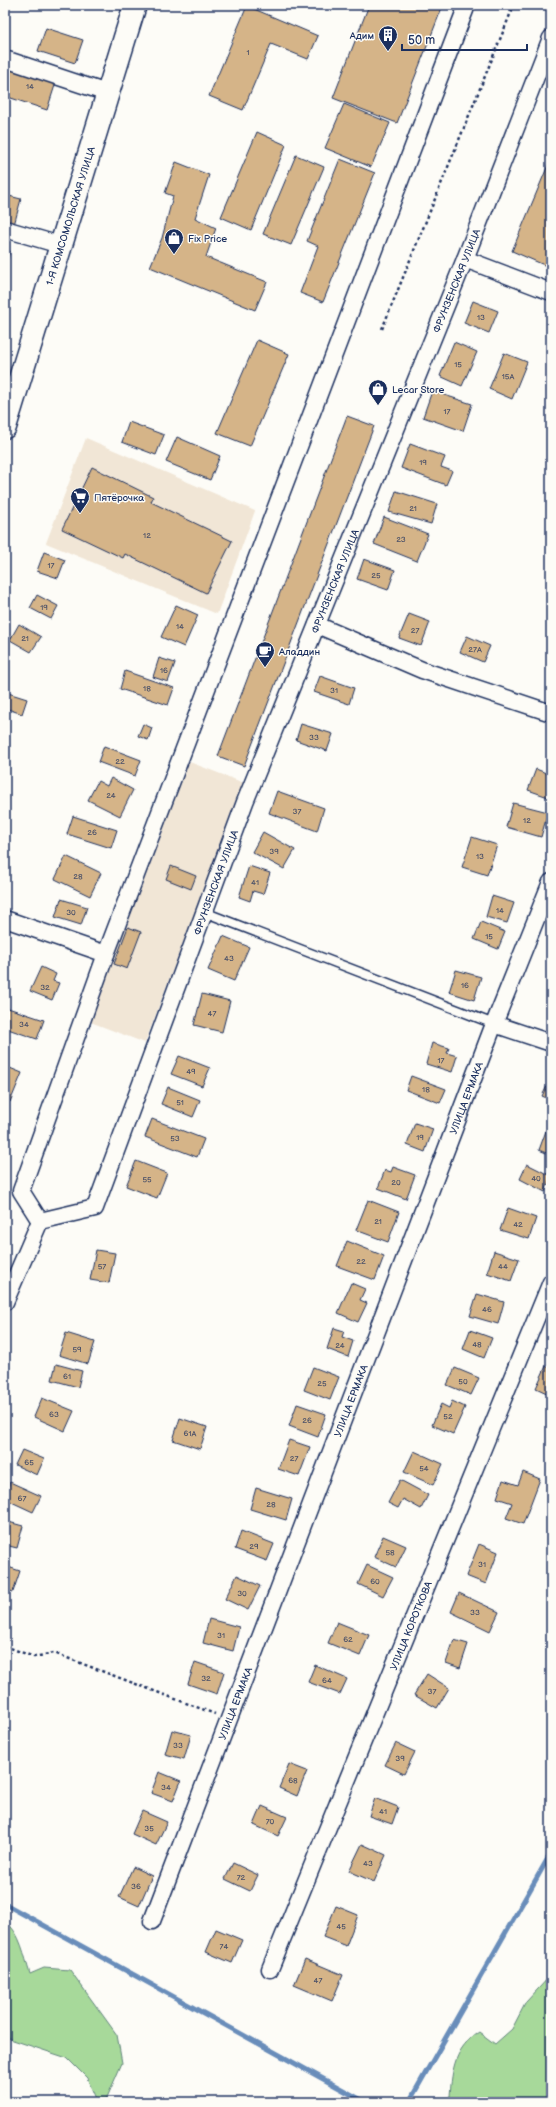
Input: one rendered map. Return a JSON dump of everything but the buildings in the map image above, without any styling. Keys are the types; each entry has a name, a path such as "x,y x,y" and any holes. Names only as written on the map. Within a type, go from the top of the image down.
{"main road":[{"name":"1-Я КОМСОМОЛЬСКАЯ УЛИЦА","path":"5,427 135,5"}],"street":[{"path":"5,1302 40,1222 21,1191 106,954 467,5"},
{"name":"ФРУНЗЕНСКАЯ УЛИЦА","path":"40,1222 95,1208 245,802 465,259 551,38"},
{"path":"5,59 107,92"},
{"path":"5,229 60,245"},
{"path":"465,259 551,292"},
{"path":"317,625 422,670 551,713"},
{"name":"УЛИЦА ЕРМАКА","path":"152,1921 494,1024 551,882"},
{"path":"5,919 106,954"},
{"path":"494,1024 551,1043"},
{"name":"УЛИЦА КОРОТКОВА","path":"270,1969 551,1282"}],"lane":[{"path":"204,912 494,1024"}],"path":[{"path":"382,329 514,5"},
{"path":"5,1646 34,1656 54,1653 229,1719"}],"shaded area":[{"path":"86,438 255,511 217,614 46,543"},
{"path":"187,761 244,783 145,1043 88,1021"}],"green space":[{"path":"5,1921 15,1932 18,1938 24,1952 30,1974 44,1968 70,1970 117,2035 122,2063 105,2102 97,2101 87,2078 67,2058 10,2039 5,2032"},
{"path":"551,1975 551,2102 443,2102 450,2096 456,2060 465,2045 479,2032 495,2044 512,2029 526,2002"}],"waterway":[{"path":"409,2102 551,1853"},
{"path":"5,1904 365,2102"}],"place":[{"name":"Адим","path":"388,52"},
{"name":"Fix Price","path":"174,255"},
{"name":"Lecar Store","path":"378,406"},
{"name":"Пятёрочка","path":"80,514"},
{"name":"Аладдин","path":"265,668"}]}
